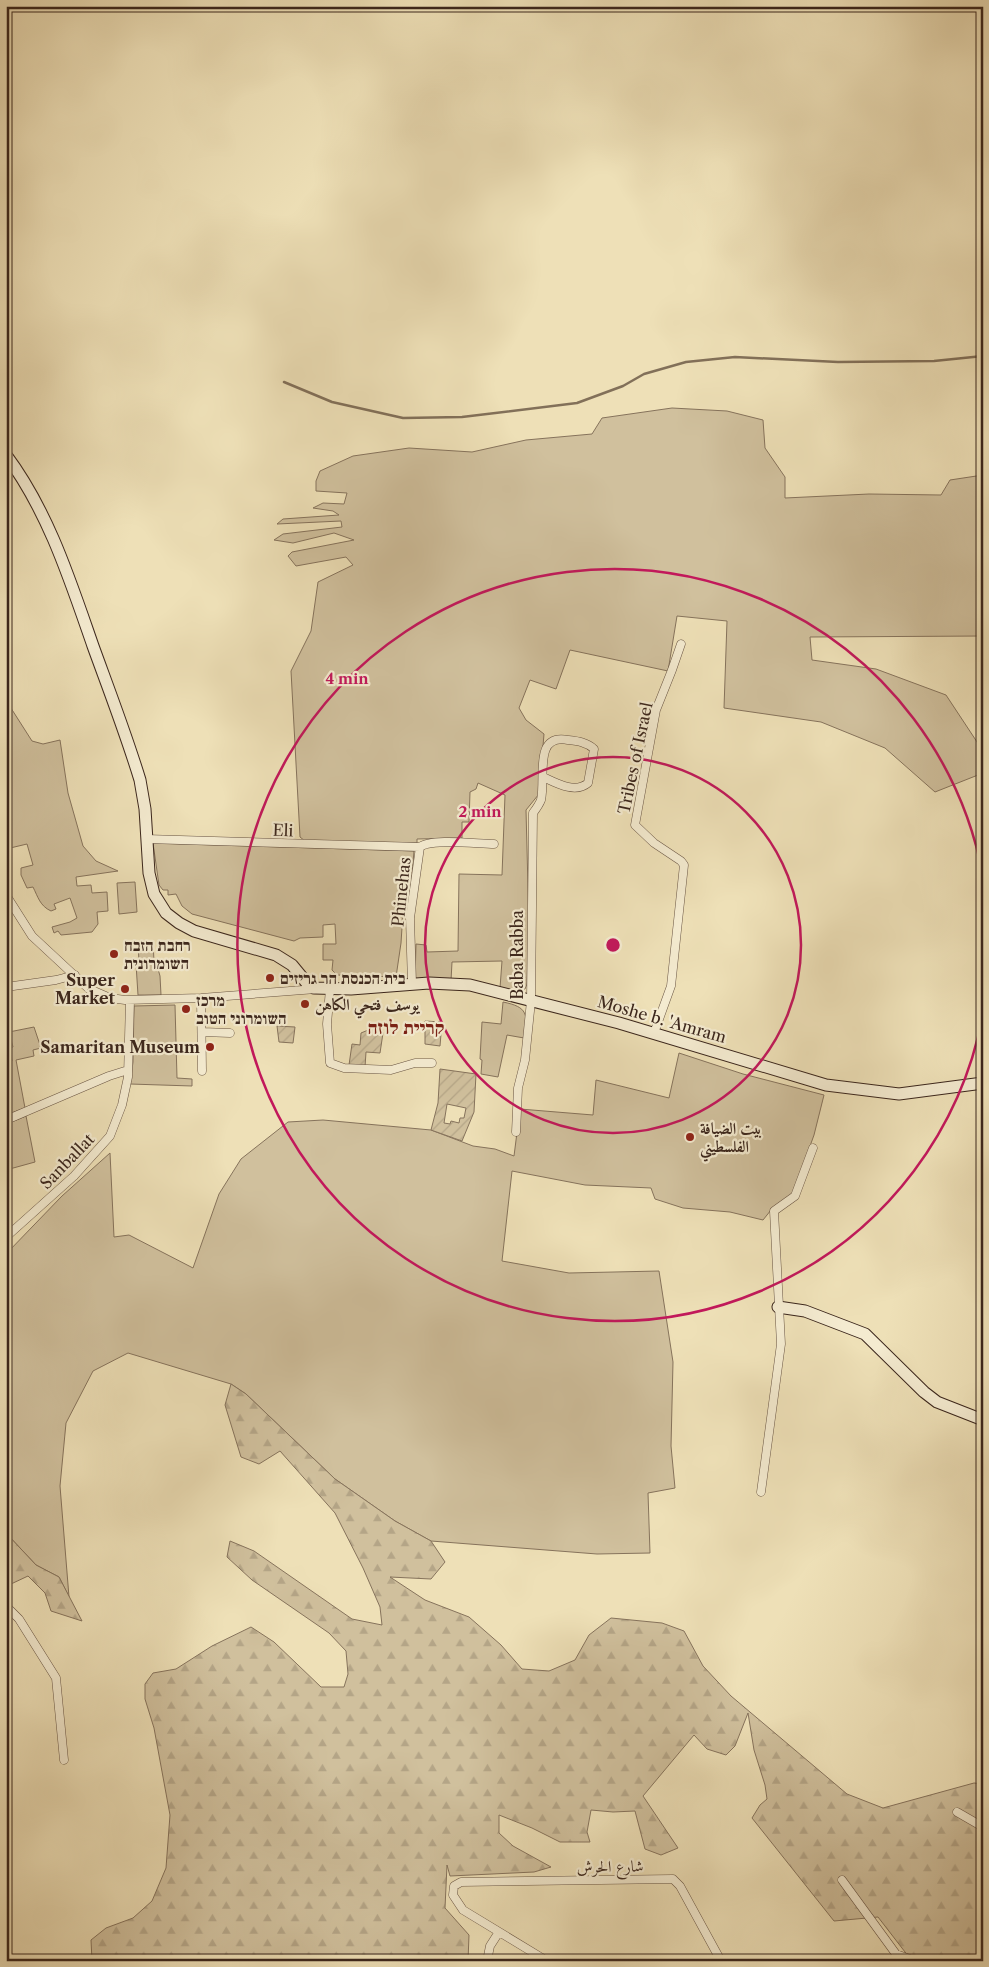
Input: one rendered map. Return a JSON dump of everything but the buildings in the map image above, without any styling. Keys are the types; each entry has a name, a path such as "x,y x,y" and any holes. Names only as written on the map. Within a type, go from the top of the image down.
{"street":[{"path":"6,455 38,506 75,596 138,774 144,803 147,860 152,888 158,902 169,916 194,931 276,955 292,966 311,986 318,989"},
{"name":"Tribes of Israel","path":"654,1033 671,986 684,865 654,843 635,825 656,710 681,644"},
{"name":"Baba Rabba","path":"516,1132 518,1088 526,1060 531,1001 533,813 540,800 543,758 546,747 558,738 590,745 594,749 588,783 585,786 570,787 543,777"},
{"name":"Eli","path":"146,839 420,847"},
{"name":"Phinehas","path":"412,984 410,918 420,847 423,844 437,842 494,844"},
{"path":"6,895 32,936 89,989 102,996 117,1000 201,998 318,989"},
{"path":"6,987 56,980 75,975"},
{"name":"Moshe b. 'Amram","path":"318,989 330,990 441,983 470,985 601,1018 826,1085 899,1094 983,1083"},
{"path":"330,990 328,1024 330,1063 344,1068 391,1070 415,1063 432,1063"},
{"path":"201,998 202,1071"},
{"name":"Sanballat","path":"6,1237 74,1176 110,1136 122,1105 128,1070 130,1000"},
{"path":"202,1032 230,1033"},
{"path":"6,1120 109,1076 128,1070"},
{"path":"761,1492 781,1344 774,1211 795,1196 814,1148"},
{"path":"778,1307 805,1311 865,1334 931,1397 948,1407 983,1420"},
{"path":"6,1606 19,1619 56,1678 64,1760"},
{"path":"957,1812 983,1827"},
{"name":"شارع الحرش","path":"499,1932 462,1910 453,1895 454,1886 461,1882 673,1879 680,1886 721,1961"},
{"path":"842,1880 896,1954 914,1961"},
{"path":"487,1961 490,1946 499,1932 547,1961"}],"green space":[{"path":"672,408 727,411 763,420 765,448 785,477 785,498 869,494 941,495 950,480 983,475 983,636 810,637 812,660 876,669 946,695 983,751 983,765 978,775 935,792 885,748 821,722 724,708 727,621 677,616 668,671 570,650 556,689 530,680 519,708 526,720 544,734 539,794 526,810 529,927 527,984 525,989 517,991 500,988 502,961 452,962 451,981 415,980 416,944 426,945 427,952 458,951 459,874 502,875 505,795 478,783 476,789 470,792 469,822 462,822 462,838 417,839 417,843 305,841 300,837 291,671 311,631 318,582 353,565 346,557 296,566 288,556 292,552 354,540 334,533 293,543 274,540 283,534 342,527 341,521 277,524 283,519 339,515 333,511 313,508 323,503 344,504 347,493 316,491 316,481 320,471 353,456 409,448 472,452 526,440 592,434 602,418"},
{"path":"9,705 32,741 43,744 60,740 68,793 83,846 96,861 118,871 76,877 77,886 91,885 92,893 107,892 108,911 97,912 98,924 92,932 61,935 58,931 54,933 52,927 77,918 70,898 54,904 56,909 51,911 44,907 33,887 27,888 21,875 21,868 33,865 27,844 6,849 6,706"},
{"path":"153,843 414,851 409,909 407,913 403,912 396,977 337,975 332,970 333,960 323,960 323,944 336,944 335,924 323,925 323,937 300,938 294,941 192,914 182,906 176,894 168,895 168,890 163,890 159,885"},
{"path":"135,882 137,912 119,914 117,883"},
{"path":"138,941 153,941 154,962 156,962 160,976 161,995 138,995 136,964 139,963"},
{"path":"503,1002 522,1009 526,1017 524,1038 507,1035 498,1077 481,1074 482,1022 501,1024"},
{"path":"175,1005 177,1078 192,1079 192,1086 130,1084 133,1062 134,1006"},
{"path":"425,1021 442,1022 440,1046 425,1044"},
{"path":"277,1026 295,1027 293,1043 279,1042"},
{"path":"34,1027 41,1048 33,1050 34,1056 16,1060 25,1108 6,1115 6,1062 12,1061 10,1048 13,1047 9,1032"},
{"path":"373,1028 381,1029 383,1033 380,1053 366,1052 365,1067 349,1065 352,1044 360,1045 361,1033"},
{"path":"679,1053 743,1074 824,1095 814,1135 792,1196 771,1210 763,1220 730,1212 683,1208 655,1199 651,1188 585,1185 512,1171 502,1261 569,1273 659,1271 673,1362 671,1446 675,1488 648,1493 650,1553 597,1554 431,1541 395,1521 335,1479 246,1394 231,1384 128,1353 93,1371 66,1423 60,1486 69,1597 59,1577 36,1565 6,1533 6,1254 62,1196 110,1153 114,1237 129,1235 193,1268 219,1194 241,1159 288,1122 323,1120 431,1130 473,1146 495,1149 514,1156 520,1109 593,1115 596,1080 669,1098"},
{"path":"440,1069 476,1074 474,1112 462,1141 431,1130 438,1103","holes":["447,1104 466,1108 464,1118 460,1118 459,1123 451,1121 450,1124 444,1123"]},
{"path":"26,1116 35,1162 6,1170 6,1124"},
{"path":"231,1384 246,1394 335,1479 395,1521 431,1541 445,1562 431,1579 390,1577 425,1600 469,1617 501,1645 522,1669 549,1671 575,1660 589,1635 611,1618 662,1623 684,1631 703,1666 731,1696 847,1794 883,1808 974,1783 983,1784 983,1961 912,1961 878,1917 834,1921 752,1818 760,1805 767,1799 765,1785 754,1750 748,1713 735,1746 726,1755 707,1749 694,1735 643,1796 678,1848 661,1855 645,1849 635,1811 591,1810 587,1832 590,1842 560,1842 499,1815 499,1833 513,1846 551,1867 534,1872 450,1876 447,1865 445,1908 469,1935 468,1961 92,1961 91,1940 106,1928 133,1918 152,1901 166,1868 170,1815 154,1728 145,1699 145,1684 153,1673 176,1669 212,1646 251,1627 274,1642 321,1687 344,1687 348,1674 346,1651 329,1633 252,1580 227,1557 230,1541 254,1551 352,1619 382,1625 380,1607 363,1568 335,1513 280,1451 259,1464 241,1457 225,1405"},
{"path":"6,1533 36,1565 59,1577 82,1621 51,1611 45,1593 28,1576 11,1584 9,1696 6,1702"}],"waterway":[{"path":"284,382 332,402 403,418 462,417 577,403 623,386 644,374 686,362 735,357 838,362 934,361 983,356"}],"place":[{"name":"רחבת הזבח השומרונית","path":"114,954"},
{"name":"בית הכנסת הר גריזים","path":"270,978"},
{"name":"Super Market","path":"125,989"},
{"name":"يوسف فتحي الكاهن","path":"305,1004"},
{"name":"מרכז השומרוני הטוב","path":"186,1009"},
{"name":"Samaritan Museum","path":"210,1047"},
{"name":"بيت الضيافة الفلسطيني","path":"690,1137"}],"district":[{"name":"קריית לוזה","path":"406,1027"}]}
